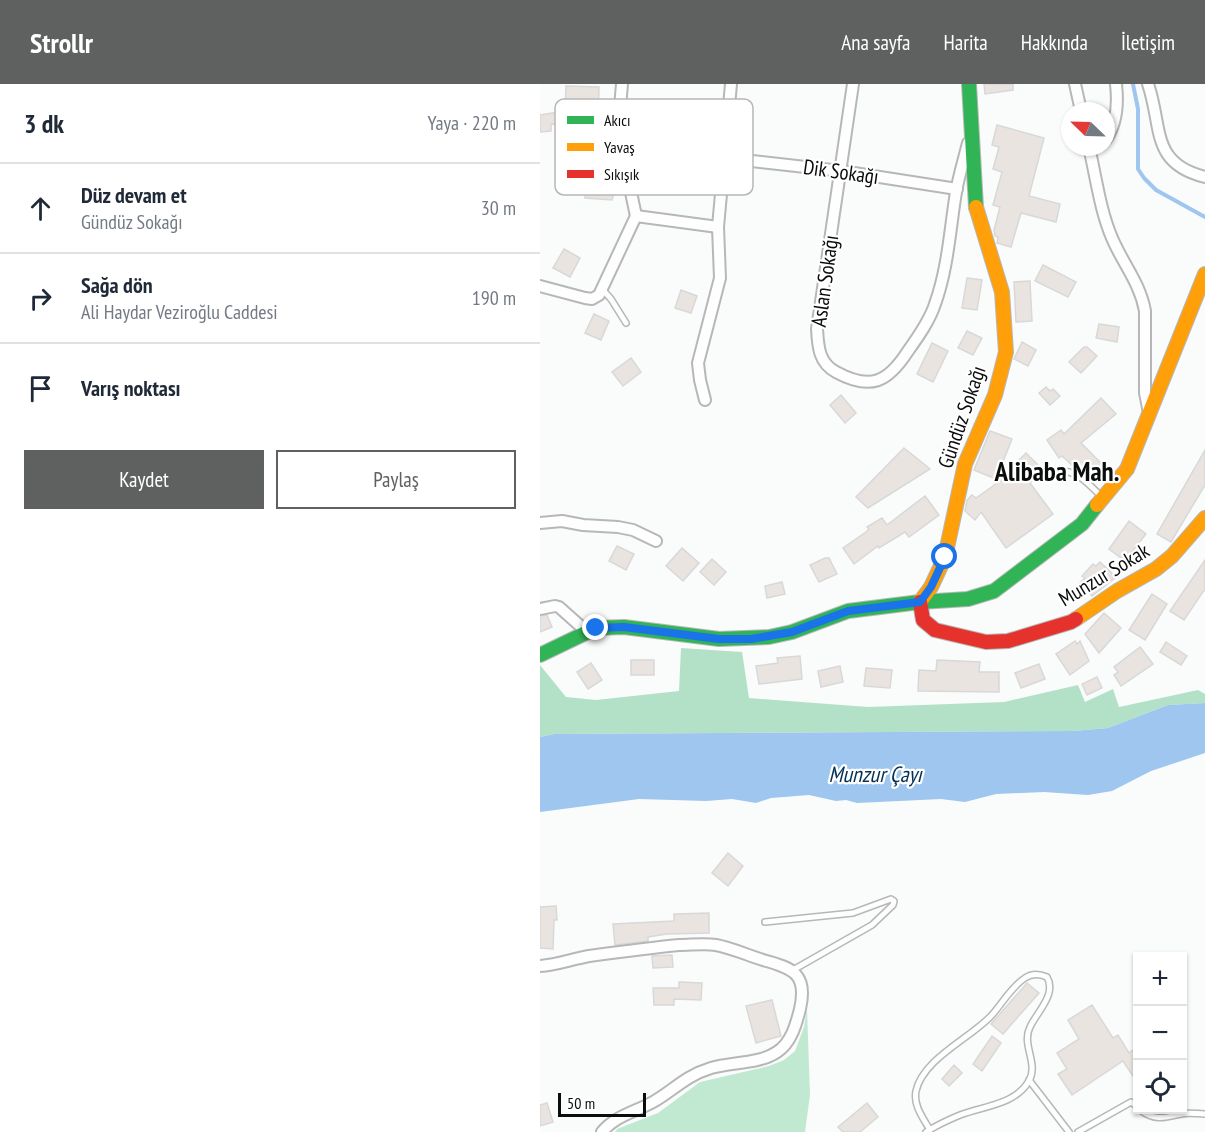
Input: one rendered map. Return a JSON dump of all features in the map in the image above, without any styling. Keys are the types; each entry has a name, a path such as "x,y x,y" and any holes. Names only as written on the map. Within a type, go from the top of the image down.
{"main road":[{"name":"Gündüz Sokağı","path":"920,602 931,587 945,557 965,464 995,395 1006,352 1002,292 975,203 969,84"},
{"path":"540,655 587,632 609,627 719,639 769,637 792,632 848,611 920,602 943,602 994,591 1082,524 1127,469 1205,274"},
{"name":"Munzur Sokak","path":"920,602 923,620 935,630 986,642 1008,641 1071,622 1117,591 1156,569 1172,556 1205,518"}],"street":[{"path":"621,99 622,84"},
{"path":"730,99 731,84"},
{"name":"Aslan Sokağı","path":"853,84 817,329 818,346 823,361 831,369 847,378 864,382 882,379 896,369 935,306 944,275 957,189 970,134"},
{"path":"1075,84 1080,102"},
{"path":"1115,115 1116,84"},
{"path":"1148,84 1164,150 1171,161 1181,169 1205,177"},
{"path":"1094,156 1108,229 1143,300 1145,393 1149,413"},
{"name":"Dik Sokağı","path":"753,161 841,171 957,189"},
{"path":"540,286 585,298 592,299 599,295 636,216 632,195"},
{"path":"705,400 698,363 720,278 718,227 721,195"},
{"path":"636,216 718,227"},
{"path":"540,523 562,521 618,527 633,530 656,541"},
{"path":"540,609 555,606 587,632"},
{"path":"540,966 633,950 707,944 726,947 793,970 801,984 801,1006 793,1033 778,1052 768,1057 726,1064 696,1073 654,1101 615,1120 602,1132"}],"lane":[{"path":"602,289 626,323"},
{"path":"1058,470 1079,475 1104,498"},
{"path":"765,922 853,913 891,899 894,901 893,905 872,925 793,970"},
{"path":"1040,974 1047,977 1050,982 1047,998 1026,1034 1032,1072 1029,1080 1008,1100 960,1115 928,1131 916,1100 918,1085 933,1062 990,1017 1026,977 1040,974"},
{"path":"1029,1080 1069,1132"},
{"path":"1078,1132 1131,1102 1133,1104"},
{"path":"1187,1113 1205,1114"},
{"path":"1149,1114 1155,1118 1164,1118 1183,1114"}],"green space":[{"path":"681,648 742,652 749,698 868,707 1004,702 1078,685 1085,702 1113,689 1119,707 1198,690 1205,694 1205,703 1168,705 1108,728 1073,731 554,734 540,737 540,665 566,697 596,700 679,691"},
{"path":"807,1009 810,1095 805,1132 615,1132 617,1129 658,1113 700,1082 769,1066 784,1060 795,1051 804,1027"}],"water":[{"name":"Munzur Çayı","path":"1205,703 1205,753 1151,771 1112,791 1088,795 1044,792 996,794 965,802 941,799 857,803 809,795 771,798 756,803 732,799 706,801 639,799 540,812 540,737 554,734 1073,731 1108,728 1168,705"}],"building":[{"path":"984,84 1013,84 1013,90 985,94"},
{"path":"566,86 599,87 599,99 565,99"},
{"path":"555,113 555,124 551,124 551,131 540,132 540,115"},
{"path":"997,125 1044,138 1029,196 1060,204 1056,222 1021,213 1011,247 997,243 998,237 995,236 994,230 1000,207 993,205 1002,172 993,169 999,147 992,145"},
{"path":"585,195 613,195 612,200 585,198"},
{"path":"564,249 580,258 570,277 553,268"},
{"path":"1043,265 1076,282 1068,297 1035,281"},
{"path":"967,278 982,280 977,310 962,308"},
{"path":"1030,281 1032,321 1016,322 1014,282"},
{"path":"681,290 697,296 691,313 675,308"},
{"path":"594,314 609,321 601,340 585,333"},
{"path":"1099,324 1119,327 1117,342 1096,338"},
{"path":"967,331 982,338 973,355 958,348"},
{"path":"1022,342 1036,350 1028,366 1014,359"},
{"path":"932,343 948,351 933,382 917,374"},
{"path":"1084,347 1097,356 1081,373 1069,362"},
{"path":"631,358 641,372 623,386 612,372"},
{"path":"1046,387 1050,391 1053,389 1060,396 1050,405 1039,393"},
{"path":"841,395 856,413 845,423 830,405"},
{"path":"1101,398 1116,414 1081,443 1105,467 1094,479 1085,470 1082,473 1077,470 1062,456 1059,458 1047,440 1061,430 1064,434"},
{"path":"990,431 1012,439 996,479 974,470"},
{"path":"904,448 930,469 868,508 856,497"},
{"path":"1205,450 1205,485 1171,542 1157,534"},
{"path":"1026,453 1043,470 1030,483 1053,514 1006,548 981,512 975,520 965,511 967,500 972,495 976,498 993,486"},
{"path":"925,496 939,515 909,537 905,532 879,548 878,546 854,564 843,548 866,532 869,529 867,527 882,518 887,525"},
{"path":"1129,521 1146,534 1125,561 1109,549"},
{"path":"617,546 634,554 626,570 609,561"},
{"path":"682,548 699,563 683,581 666,566"},
{"path":"829,558 837,574 819,582 810,565"},
{"path":"712,559 726,572 714,585 700,572"},
{"path":"1205,560 1205,589 1184,620 1170,611"},
{"path":"1100,562 1115,578 1092,596 1080,583 1085,578 1082,576 1093,564 1096,566"},
{"path":"782,582 785,594 767,598 765,586"},
{"path":"1152,594 1167,604 1145,640 1129,630"},
{"path":"1104,613 1121,628 1099,653 1085,634"},
{"path":"547,615 552,627 540,632 540,616"},
{"path":"1075,641 1077,644 1080,641 1089,661 1070,675 1056,654"},
{"path":"1166,642 1187,656 1181,665 1160,652"},
{"path":"1140,647 1153,664 1121,686 1114,675 1118,672 1114,667"},
{"path":"800,656 802,679 759,684 756,666 778,663 777,658"},
{"path":"631,660 654,660 654,675 631,675"},
{"path":"937,660 980,662 979,672 999,672 999,692 918,691 919,670 936,671"},
{"path":"591,663 602,680 588,689 577,672"},
{"path":"1039,664 1045,679 1021,688 1015,673"},
{"path":"840,666 843,682 821,687 818,671"},
{"path":"866,668 892,670 890,688 864,686"},
{"path":"1097,677 1102,688 1087,695 1082,684"},
{"path":"728,853 743,866 728,886 712,873"},
{"path":"556,906 557,920 554,920 553,949 540,948 540,907"},
{"path":"709,913 709,933 667,934 648,937 648,941 615,945 613,924 674,921 674,914"},
{"path":"672,955 673,967 653,968 652,956"},
{"path":"679,982 702,983 701,1000 674,999 674,1005 654,1005 653,988 679,988"},
{"path":"1027,983 1039,993 1003,1034 991,1024"},
{"path":"772,1000 781,1036 756,1043 746,1006"},
{"path":"1092,1005 1113,1038 1118,1035 1129,1053 1133,1050 1133,1076 1123,1061 1072,1095 1058,1074 1067,1069 1057,1053 1079,1039 1068,1020"},
{"path":"992,1036 1001,1043 982,1071 973,1064"},
{"path":"954,1065 962,1073 949,1086 942,1079"},
{"path":"547,1103 553,1122 540,1126 540,1105"},
{"path":"867,1103 878,1117 860,1132 843,1132 838,1127"}],"waterway":[{"path":"1133,84 1138,109 1138,169 1156,190 1205,217"}],"traffic: fast":[{"path":"969,84 976,207"},
{"path":"540,655 596,628 624,627 719,639 769,637 792,632 848,611 968,599 994,591 1082,524 1097,505"}],"traffic: slow":[{"path":"920,602 931,587 945,557 965,464 995,395 1006,352 1002,292 976,207"},
{"path":"1097,505 1127,469 1205,274"},
{"path":"1076,619 1117,591 1156,569 1172,556 1205,518"}],"traffic: jam":[{"path":"920,602 923,620 935,630 986,642 1008,641 1076,619"}],"district":[{"name":"Alibaba Mah.","path":"1057,472"}],"route":[{"path":"596,628 624,627 719,639 769,637 792,632 848,611 920,602 931,587 945,557"}]}
